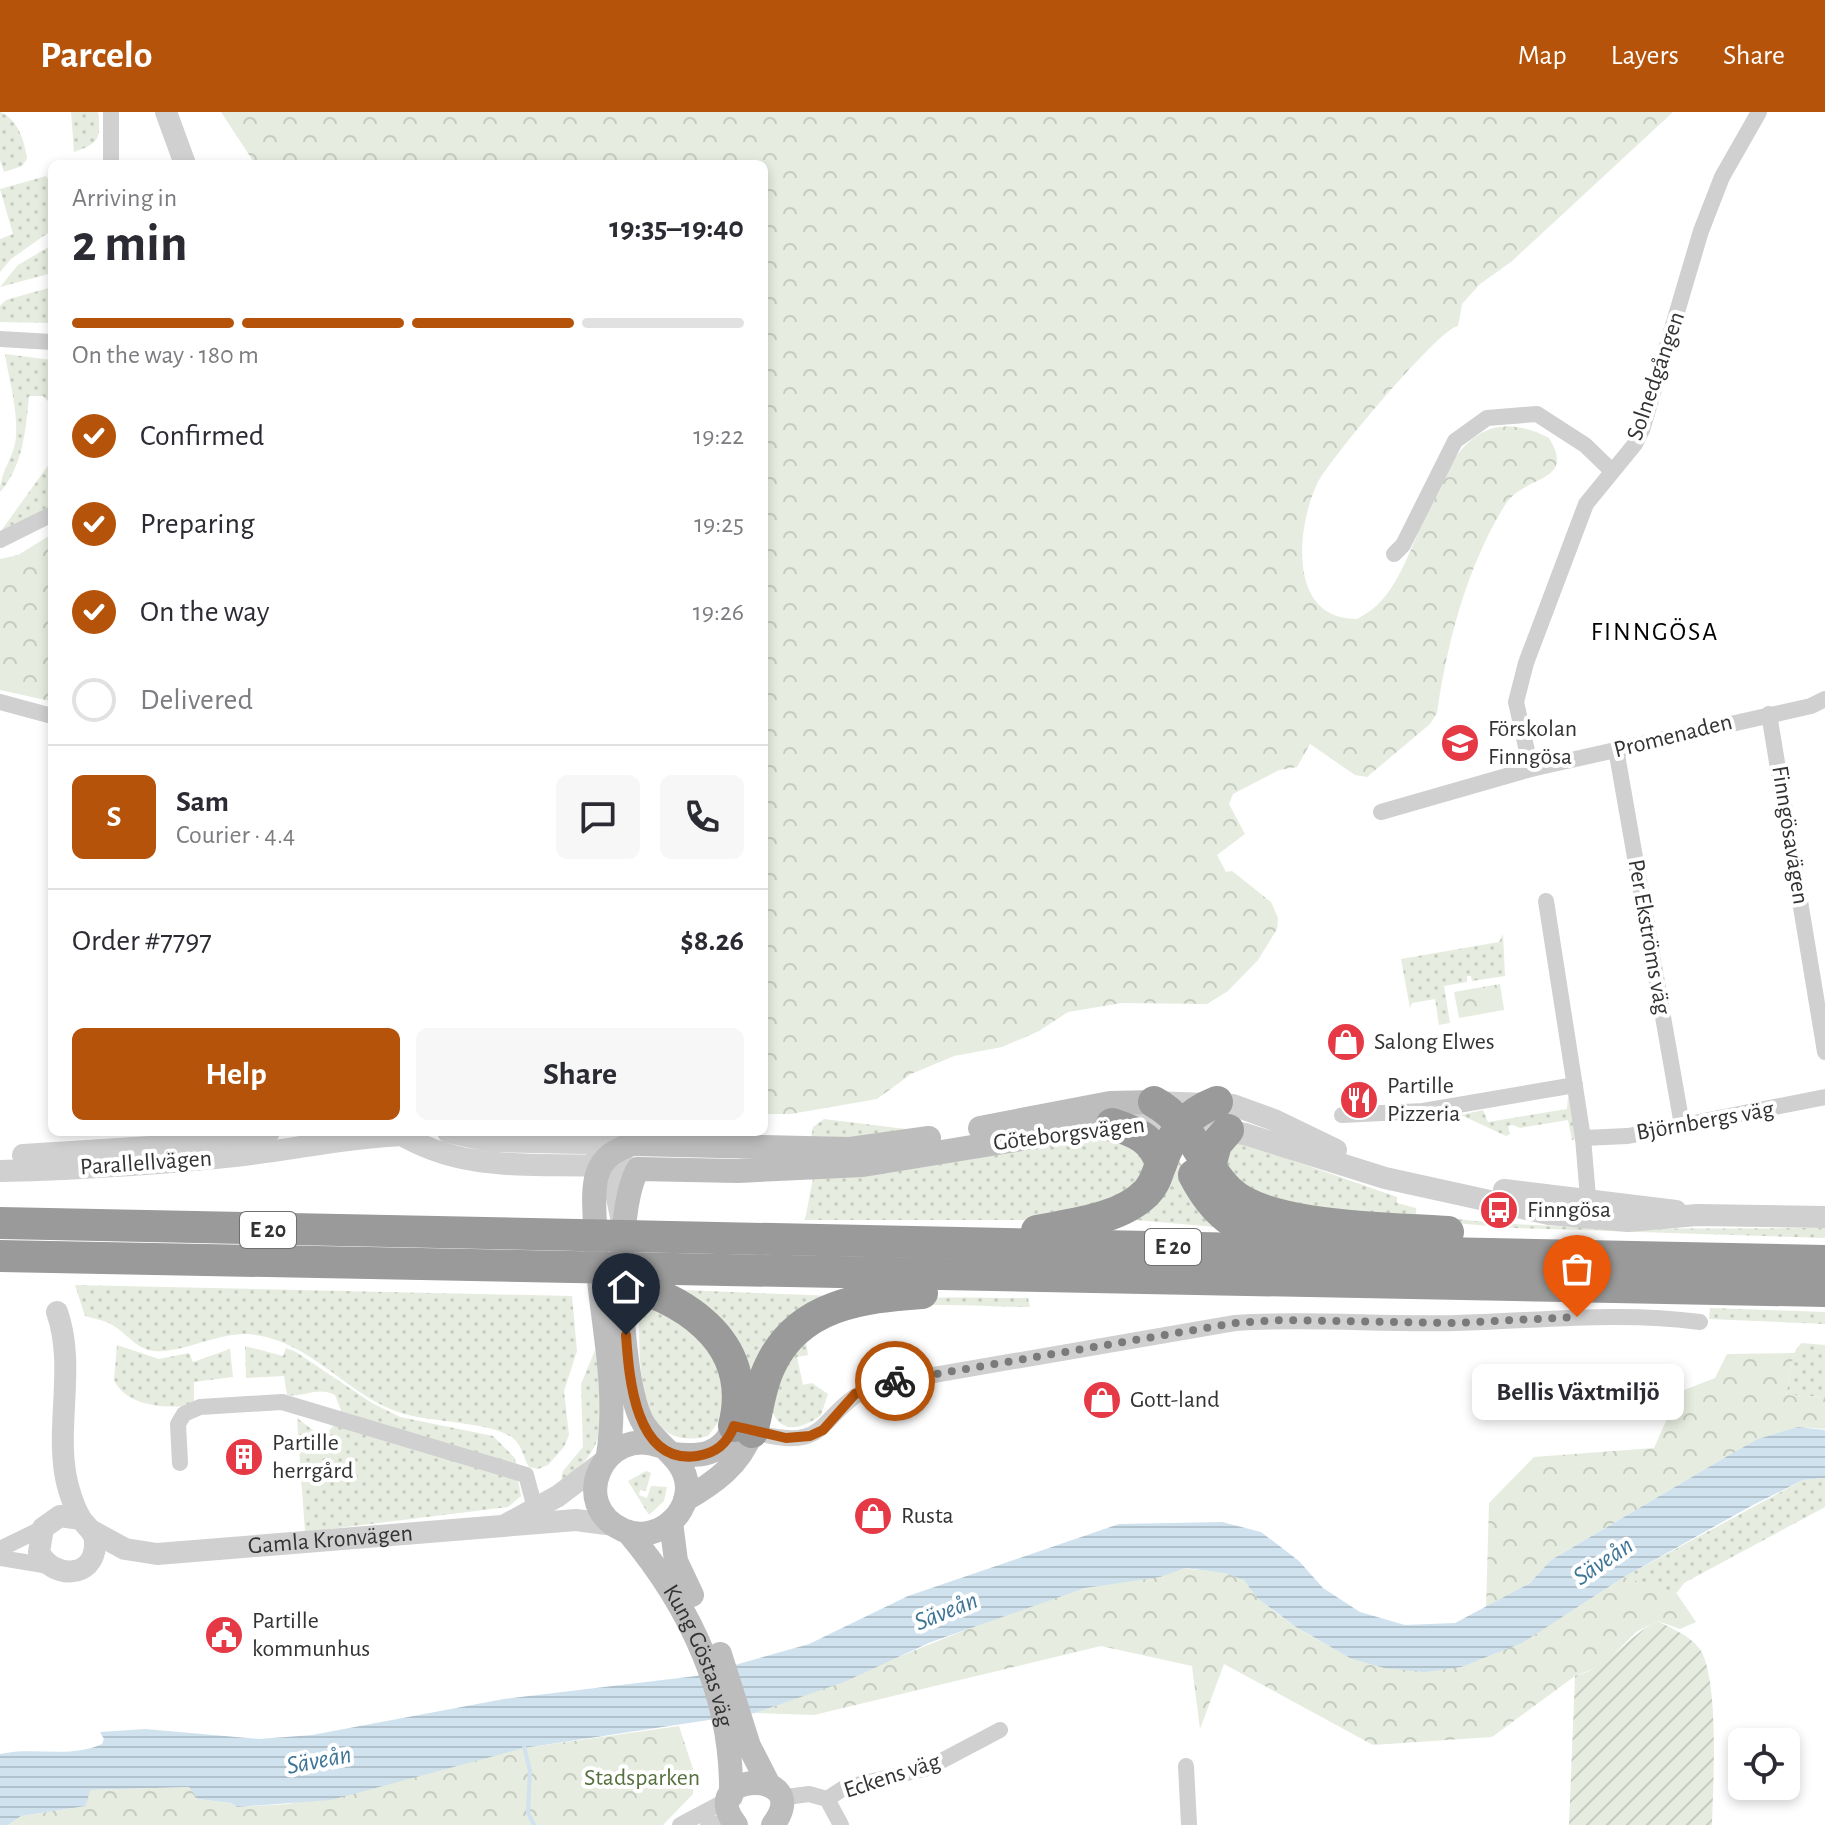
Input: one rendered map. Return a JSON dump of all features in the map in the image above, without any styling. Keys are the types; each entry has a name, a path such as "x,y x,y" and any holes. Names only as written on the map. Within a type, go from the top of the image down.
{"highway":[{"path":"1167,1130 1222,1116 1210,1166"},
{"path":"1112,1124 1144,1136 1157,1152 1167,1130"},
{"path":"1167,1130 1210,1166 1235,1197 1279,1216 1682,1257"},
{"path":"955,1243 1081,1222 1122,1208 1150,1189 1167,1130"},
{"path":"1167,1130 1205,1197 1234,1224 1285,1240 1391,1251"},
{"name":"E 20","path":"0,1223 1825,1261"},
{"name":"E 20","path":"0,1256 1825,1291"},
{"path":"34,1279 168,1268 198,1260"},
{"path":"533,1267 570,1270 645,1289 698,1317 719,1340 734,1371 743,1429"},
{"path":"743,1429 769,1367 787,1339 812,1317 867,1296 949,1291 1497,1283"}],"main road":[{"name":"Göteborgsvägen","path":"632,1144 874,1147 1110,1103 1167,1130"},
{"name":"Göteborgsvägen","path":"619,1184 814,1165 863,1165 1112,1124"},
{"path":"632,1144 612,1151 603,1164 619,1184 622,1222 615,1338 641,1421 685,1476 685,1500"},
{"path":"619,1184 614,1419 605,1459 595,1482 596,1498 602,1513 621,1528 651,1532 671,1522 685,1500 712,1484 741,1456 743,1429"},
{"path":"605,1459 630,1443 691,1457 713,1452 743,1429"},
{"name":"Kung Göstas väg","path":"671,1522 676,1561 735,1727 774,1791"},
{"name":"Kung Göstas väg","path":"621,1528 675,1593 712,1656"},
{"name":"Kung Göstas väg","path":"733,1815 731,1757 735,1727"},
{"path":"733,1815 747,1781 774,1791 780,1812 773,1825"}],"street":[{"path":"111,112 111,160"},
{"path":"166,112 184,160"},
{"name":"Solnedgången","path":"1531,769 1517,716 1519,686 1586,504 1635,444 1642,430 1705,221 1722,177 1759,112"},
{"path":"0,339 48,342"},
{"path":"1394,554 1403,545 1455,441 1487,418 1537,414 1585,445 1611,470"},
{"path":"0,540 48,516"},
{"name":"Promenaden","path":"1381,812 1531,769 1811,706 1825,699"},
{"path":"0,702 48,715"},
{"name":"Finngösavägen","path":"1769,714 1825,1052"},
{"name":"Per Ekströms väg","path":"1616,749 1682,1125"},
{"path":"1546,901 1583,1138 1589,1208"},
{"path":"1342,1115 1423,1111 1575,1085"},
{"name":"Björnbergs väg","path":"1583,1138 1628,1136 1825,1097"},
{"path":"1222,1116 1385,1178 1549,1214 1589,1208 1697,1215 1825,1217"},
{"name":"Parallellvägen","path":"0,1156 214,1143 249,1136"},
{"name":"Parallellvägen","path":"292,1149 320,1136"},
{"name":"Parallellvägen","path":"0,1171 130,1167 292,1149 369,1136"},
{"path":"407,1136 467,1161 527,1167 619,1184"},
{"path":"466,1136 489,1141 632,1144"},
{"path":"586,1143 603,1164"},
{"name":"Göteborgsvägen","path":"527,1167 603,1164 619,1184"},
{"path":"49,1566 39,1552 45,1525 65,1471 64,1350 57,1312"},
{"path":"743,1429 786,1438 810,1436 823,1430 855,1394 876,1385 1235,1323 1282,1320 1454,1323 1606,1316 1700,1322"},
{"path":"180,1463 178,1424 184,1414 200,1407 282,1402 526,1475 538,1516 605,1459"},
{"path":"0,1558 49,1566 64,1573 85,1566 95,1547 65,1471"},
{"path":"0,1549 60,1516 87,1525"},
{"name":"Gamla Kronvägen","path":"87,1525 125,1549 157,1554 506,1525 538,1516 621,1528"},
{"name":"Gamla Kronvägen","path":"85,1566 141,1560 157,1554"},
{"name":"Eckens väg","path":"774,1791 827,1799 844,1788 928,1768 1000,1730"},
{"path":"1186,1766 1189,1825"},
{"name":"Eckens väg","path":"827,1799 841,1825"},
{"path":"680,1825 733,1815"},
{"path":"708,1825 733,1815"}],"green space":[{"path":"0,112 16,125 27,159 22,166 4,172 0,160"},
{"path":"71,112 98,112 99,121 99,134 94,142 74,152"},
{"path":"221,112 1673,112 1511,262 1480,284 1462,304 1458,326 1447,332 1408,371 1361,424 1317,484 1305,524 1302,547 1308,589 1319,605 1335,615 1357,619 1379,603 1399,575 1443,477 1461,450 1484,432 1513,426 1549,438 1556,453 1557,464 1552,471 1513,495 1505,505 1480,553 1460,606 1437,713 1430,724 1367,777 1355,775 1310,744 1297,767 1279,770 1233,794 1229,804 1245,834 1217,855 1226,872 1232,871 1271,902 1278,918 1277,929 1258,960 1228,991 1207,1004 1122,1003 1068,1012 1039,1031 1002,1047 954,1056 911,1074 877,1099 791,1114 768,1114 768,160 252,160"},
{"path":"46,176 48,179 48,233 11,259 0,272 0,239 13,234 0,189"},
{"path":"48,247 48,274 0,287 18,265"},
{"path":"48,288 48,323 0,322 0,306 6,300"},
{"path":"5,354 48,359 48,401 43,396 29,396 25,434 18,459 0,492 16,437"},
{"path":"48,466 48,507 1,531"},
{"path":"48,536 48,701 0,690 0,559 18,555"},
{"path":"1503,934 1505,976 1472,981 1471,976 1467,976 1467,982 1444,986 1450,1023 1439,1025 1435,999 1412,1003 1410,1008 1401,959 1499,942"},
{"path":"1500,984 1504,1010 1459,1018 1454,992"},
{"path":"1568,1096 1576,1139 1572,1140 1568,1120 1520,1128 1508,1126 1510,1134 1506,1136 1461,1115 1483,1110 1488,1122 1567,1109"},
{"path":"824,1119 906,1129 899,1135 811,1139 813,1127"},
{"path":"1120,1138 1147,1152 1144,1183 1071,1214 1024,1220 805,1220 814,1173 1048,1143"},
{"path":"1237,1141 1397,1197 1397,1203 1416,1208 1416,1214 1568,1227 1825,1228 1825,1238 1514,1228 1335,1213 1256,1197 1222,1161"},
{"path":"1176,1154 1199,1201 1226,1228 1125,1219"},
{"path":"75,1285 572,1296 577,1351 564,1391 569,1435 564,1447 548,1465 538,1469 529,1467 515,1440 505,1434 476,1425 423,1418 393,1410 358,1391 311,1357 276,1340 256,1335 230,1335 178,1349 148,1350 111,1324 85,1316"},
{"path":"683,1290 834,1296 750,1391 700,1302"},
{"path":"1028,1298 1030,1307 943,1305 880,1309 851,1315 826,1326 806,1342 808,1355 797,1357 803,1385 812,1383 828,1394 821,1415 799,1426 783,1425 773,1414 770,1396 774,1373 786,1350 805,1329 833,1313 855,1306 903,1299"},
{"path":"645,1301 679,1315 717,1353 725,1413 708,1436 684,1438 666,1431 653,1416 641,1374 639,1309"},
{"path":"1710,1308 1825,1312 1825,1324 1709,1319"},
{"path":"1801,1343 1825,1345 1825,1397 1786,1395 1794,1353"},
{"path":"117,1345 159,1359 189,1353 193,1362 230,1349 233,1377 194,1382 194,1405 172,1407 138,1401 120,1389 114,1380"},
{"path":"245,1346 283,1356 286,1348 296,1352 372,1403 400,1417 493,1436 514,1457 518,1468 342,1413 335,1395 316,1392 287,1395 284,1376 246,1378"},
{"path":"595,1350 602,1407 598,1439 578,1468 561,1481 563,1471 583,1447 581,1384"},
{"path":"1794,1353 1786,1395 1825,1397 1825,1429 1798,1427 1724,1458 1551,1560 1531,1582 1486,1609 1489,1503 1534,1457 1654,1448 1679,1392 1715,1378 1727,1354"},
{"path":"297,1418 318,1434 327,1433 336,1423 518,1480 521,1496 508,1507 305,1532"},
{"path":"646,1471 651,1473 646,1491 640,1490 639,1495 647,1498 651,1486 667,1487 664,1501 649,1515 628,1481"},
{"path":"1825,1478 1825,1507 1684,1583 1676,1594 1624,1577 1803,1480"},
{"path":"1185,1568 1238,1576 1259,1599 1298,1628 1347,1654 1390,1667 1430,1670 1468,1663 1505,1649 1543,1629 1624,1577 1677,1594 1696,1622 1680,1629 1658,1621 1636,1632 1603,1665 1575,1676 1492,1737 1373,1745 1224,1664 1200,1729 1192,1666 1101,1646 814,1715 755,1713 1041,1602 1095,1586"},
{"path":"1658,1621 1690,1639 1706,1662 1714,1733 1712,1825 1569,1825 1575,1676 1599,1666"},
{"name":"Stadsparken","path":"679,1726 693,1769 693,1794 663,1825 8,1825 21,1816 86,1806 89,1790 190,1787 198,1799 231,1803 237,1807 289,1804 524,1748"}],"water":[{"name":"Säveån","path":"1798,1427 1825,1430 1825,1478 1803,1480 1751,1506 1624,1577 1522,1643 1461,1667 1425,1672 1384,1668 1350,1658 1296,1627 1257,1598 1244,1580 1225,1573 1185,1568 1160,1577 1085,1588 931,1642 844,1682 755,1713 524,1748 331,1800 237,1807 231,1803 198,1799 189,1787 90,1790 86,1806 21,1816 8,1825 0,1825 0,1754 77,1751 102,1744 104,1739 100,1732 145,1729 259,1739 312,1735 504,1699 696,1676 809,1644 908,1596 1119,1524 1222,1522 1261,1532 1299,1561 1323,1588 1360,1612 1405,1625 1455,1623 1530,1583 1551,1560 1724,1458 1758,1439"}],"waterway":[{"path":"524,1746 530,1771 528,1813 534,1825"}],"way so far":[{"path":"895,1381 1235,1323 1282,1320 1454,1323 1577,1317"}],"place":[{"name":"Förskolan Finngösa","path":"1460,743"},
{"name":"Salong Elwes","path":"1346,1042"},
{"name":"Partille Pizzeria","path":"1359,1100"},
{"name":"Finngösa","path":"1499,1210"},
{"name":"Bellis Växtmiljö","path":"1577,1317"},
{"name":"Gott-land","path":"1102,1400"},
{"name":"Partille herrgård","path":"244,1457"},
{"name":"Rusta","path":"873,1516"},
{"name":"Partille kommunhus","path":"224,1635"}],"district":[{"name":"FINNGÖSA","path":"1655,632"}],"route":[{"path":"626,1335 630,1380 641,1421 660,1446 672,1454 691,1457 713,1452 725,1443 734,1426 786,1438 810,1436 823,1430 855,1394 895,1381"}]}
